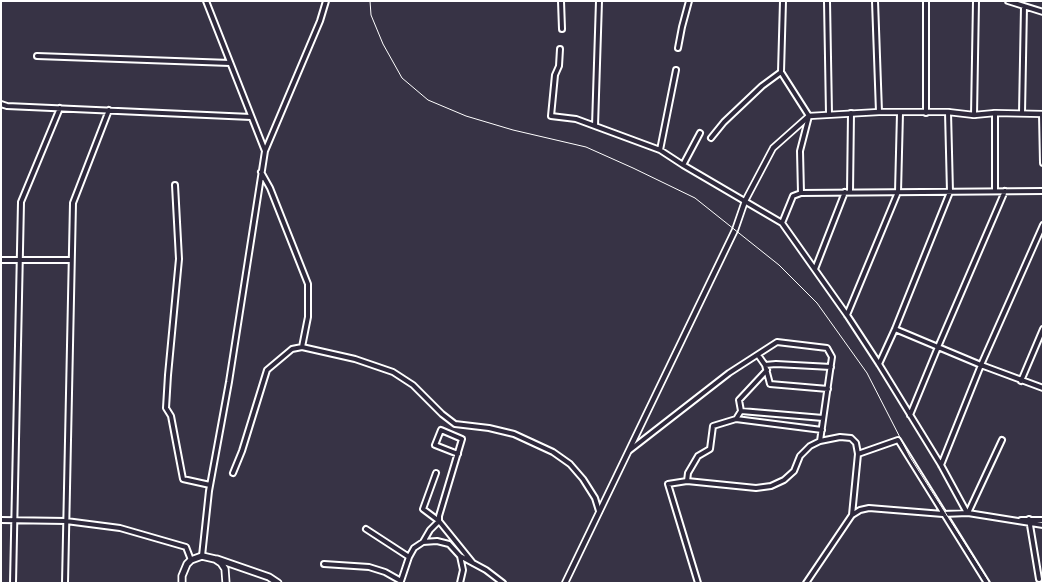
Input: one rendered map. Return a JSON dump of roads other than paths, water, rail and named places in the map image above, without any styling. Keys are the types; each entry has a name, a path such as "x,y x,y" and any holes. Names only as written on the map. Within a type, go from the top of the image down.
{"main road":[{"path":"205,556 221,563 225,569 226,583"},
{"path":"182,582 183,570 191,560 205,556 269,577 278,583"}],"street":[{"path":"206,1 265,151"},
{"path":"205,556 210,485 229,382 265,151 320,22 326,1"},
{"path":"561,1 562,29"},
{"path":"595,126 598,1"},
{"path":"678,48 689,1"},
{"path":"783,1 781,72 809,116 800,151 801,193"},
{"path":"827,1 829,114"},
{"path":"875,1 878,112"},
{"path":"926,1 926,113"},
{"path":"974,115 976,1"},
{"path":"1008,1 1043,12"},
{"path":"1022,113 1024,6"},
{"path":"560,49 559,66 555,75 552,116 576,119 660,150 782,222 879,364 968,513"},
{"path":"36,56 230,63"},
{"path":"660,150 676,70"},
{"path":"711,138 724,122 762,86 781,72"},
{"path":"1,104 7,106 251,117"},
{"path":"13,583 21,202 60,108"},
{"path":"65,583 72,203 109,110"},
{"path":"565,583 735,230 745,201 773,148 809,116 878,112 948,112 974,115 995,113 1042,114 1043,163"},
{"path":"879,364 950,192 948,112"},
{"path":"815,269 848,192 851,113"},
{"path":"847,315 898,192 900,113"},
{"path":"995,113 995,191"},
{"path":"683,165 700,133"},
{"path":"261,172 270,188 308,284 308,317 302,347"},
{"path":"175,185 179,259 166,408 171,416 183,478 210,485"},
{"path":"910,415 1005,191"},
{"path":"782,222 793,196 801,193 1043,191"},
{"path":"941,465 981,365 1043,225"},
{"path":"1,260 71,260"},
{"path":"895,329 1021,381 1043,388"},
{"path":"1021,381 1043,329"},
{"path":"628,451 729,373 777,342 827,348 832,357 820,441"},
{"path":"233,473 242,451 266,370 292,349 302,347 355,359 393,372 413,385 442,414 455,424 489,428 514,434 553,452 570,464 583,479 595,498 599,511"},
{"path":"758,355 765,365 770,384 828,389"},
{"path":"765,365 831,367"},
{"path":"736,419 741,412 739,400 767,370"},
{"path":"741,412 823,418"},
{"path":"687,481 688,474 698,456 710,448 713,426 736,419 822,430"},
{"path":"440,521 439,516 458,454 462,439 441,430 435,445 458,454"},
{"path":"698,583 668,484 687,481 756,488 771,486 784,480 794,471 800,456 810,446 820,441 840,437 851,438 856,443 858,454 852,515"},
{"path":"858,454 898,440 987,583"},
{"path":"968,513 1002,440"},
{"path":"436,473 423,509 440,521 473,563"},
{"path":"806,583 852,515 860,510 869,508 943,514 968,513 1019,521 1042,520"},
{"path":"1029,521 1042,525 1043,516"},
{"path":"1,520 66,521 120,528 186,547 191,560"},
{"path":"324,564 369,566 385,572 401,582 414,548 423,542 430,530 440,521"},
{"path":"1029,521 1039,579"},
{"path":"366,529 409,557"},
{"path":"423,542 437,541 449,544 460,556 486,570 503,583"},
{"path":"460,556 463,570 460,583"}],"railway":[{"path":"370,1 371,15 383,44 402,78 428,100 466,116 513,130 586,147 633,168 695,198 779,265 817,303 867,373 910,457 990,583"}]}
